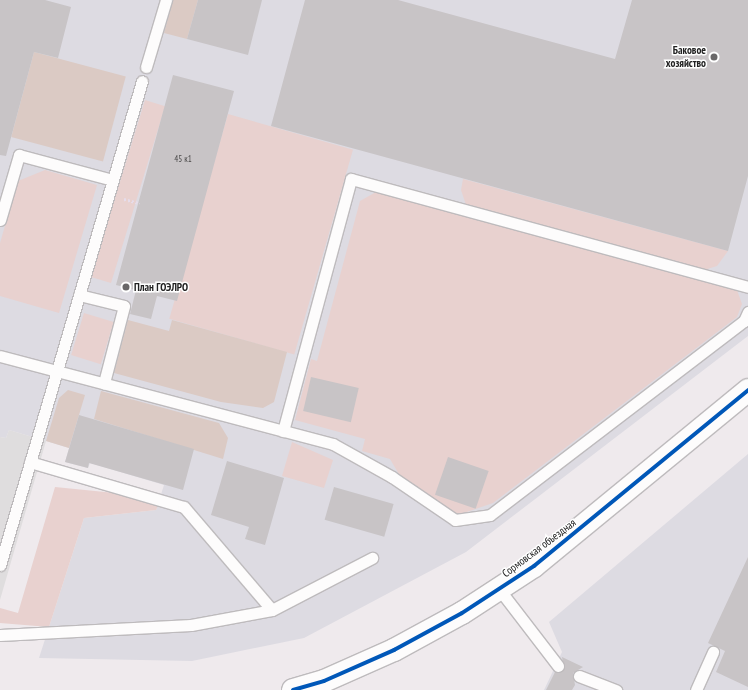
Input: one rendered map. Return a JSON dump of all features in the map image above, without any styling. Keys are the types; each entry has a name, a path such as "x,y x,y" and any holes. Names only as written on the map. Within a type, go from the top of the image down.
{"street":[{"name":"Сормовская объездная","path":"293,690 324,681 394,650 462,613 534,566 748,390"}],"lane":[{"path":"146,67 166,0"},
{"path":"0,565 142,81"},
{"path":"0,220 19,155 113,180"},
{"path":"283,431 351,179 748,287"},
{"path":"79,294 124,306 104,384"},
{"path":"0,356 333,444 392,477 455,520 490,515 744,321 748,312"},
{"path":"30,462 184,507 272,610"},
{"path":"0,635 191,625 272,610 372,558"},
{"path":"499,589 558,666"},
{"path":"696,690 713,652"},
{"path":"579,676 616,690"}],"shaded area":[{"path":"0,0 748,0 748,336 466,552 304,638 192,661 39,658 84,518 156,510 164,485 90,463 88,468 65,462 69,448 9,430 6,438 0,437"},
{"path":"173,0 198,0 187,39 164,33"},
{"path":"34,52 126,77 103,162 11,137"},
{"path":"145,100 165,106 111,283 91,277"},
{"path":"228,114 353,150 294,355 169,319"},
{"path":"45,170 97,185 59,313 0,296 0,243 18,181"},
{"path":"463,179 728,251 717,266 704,270 466,205 461,190"},
{"path":"376,192 737,290 742,304 737,317 493,503 458,515 400,476 390,459 362,451 365,439 295,420 311,359 317,361 360,201"},
{"path":"84,313 114,322 101,364 71,355"},
{"path":"128,320 169,331 172,320 287,352 274,402 263,408 221,402 114,373"},
{"path":"68,390 85,395 69,448 46,441 59,398"},
{"path":"101,391 219,423 228,438 223,459 94,419"},
{"path":"9,430 46,441 0,600 0,437 6,438"},
{"path":"292,442 333,460 324,488 282,476"},
{"path":"748,454 748,690 544,690 562,652 549,622"},
{"path":"55,487 115,493 158,506 156,510 84,518 49,627 0,623 0,608 18,613"}],"building":[{"path":"0,0 45,0 71,7 58,58 34,52 6,156 0,155"},
{"path":"198,0 262,0 248,55 187,39"},
{"path":"305,0 398,0 615,59 632,0 748,0 748,176 728,251 271,126"},
{"path":"173,75 234,91 177,301 157,296 151,319 130,314 136,290 116,285"},
{"path":"311,377 359,388 351,422 303,411"},
{"path":"79,415 194,449 183,490 89,463 88,468 65,462"},
{"path":"448,457 489,471 476,509 435,495"},
{"path":"227,461 284,478 265,545 245,539 249,527 211,515"},
{"path":"334,487 394,504 384,537 325,520"},
{"path":"748,557 748,687 716,672 725,651 708,643"},
{"path":"562,657 583,667 573,673 575,685 572,690 546,690 555,672 564,669"}],"cycle path":[{"path":"293,690 324,681 394,650 462,613 534,566 748,390"}],"place":[{"name":"Баковое хозяйство","path":"714,57"},
{"name":"План ГОЭЛРО","path":"126,287"}]}
